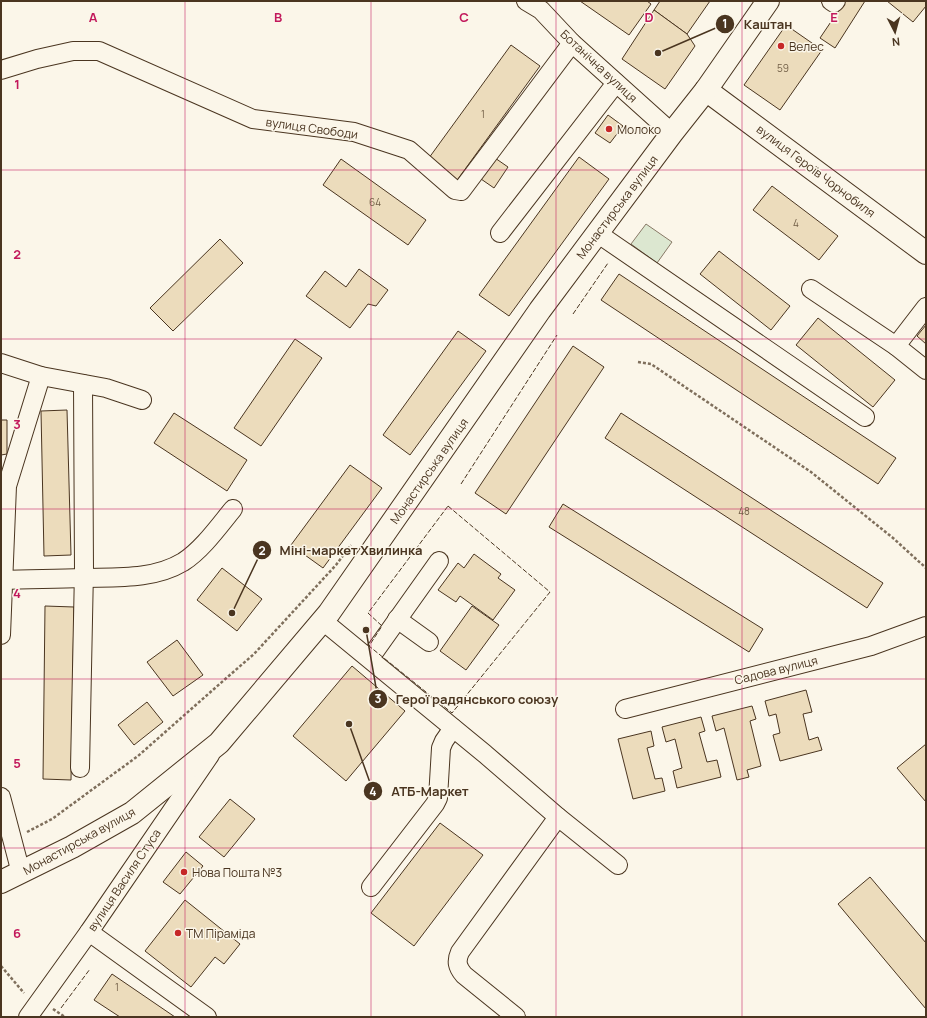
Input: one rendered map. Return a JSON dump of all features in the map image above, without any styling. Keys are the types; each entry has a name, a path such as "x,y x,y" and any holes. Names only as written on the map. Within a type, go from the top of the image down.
{"main road":[{"name":"Монастирська вулиця","path":"1,882 72,847 132,813 169,785 219,742 323,621 540,310 672,133 706,90 768,1"},
{"name":"вулиця Героїв Чорнобиля","path":"706,90 926,253"}],"street":[{"name":"Ботанічна вулиця","path":"526,1 541,6 572,43 672,133"},
{"path":"831,1 834,3 836,1"},
{"name":"вулиця Свободи","path":"1,70 37,59 73,51 99,51 253,119 354,132 409,150 455,190 460,191 572,43"},
{"path":"500,233 616,83"},
{"path":"597,233 866,417"},
{"path":"811,288 896,346 926,370"},
{"path":"896,346 926,307"},
{"path":"1,363 41,376 106,388 142,400"},
{"path":"1,635 7,486 41,376"},
{"path":"80,768 84,578 83,384"},
{"path":"3,580 124,577 149,574 168,569 196,552 234,509"},
{"path":"369,658 398,620 439,560"},
{"path":"398,620 429,642"},
{"path":"323,621 558,817 618,865"},
{"name":"Садова вулиця","path":"625,709 870,646 926,626"},
{"path":"371,887 435,804 438,798 441,748 453,728"},
{"name":"вулиця Василя Стуса","path":"31,1012 89,932 219,742"},
{"path":"1,798 21,873"},
{"path":"516,1017 498,1011 459,970 457,964 458,957 460,952 558,817"},
{"path":"89,932 207,1017"}],"path":[{"path":"638,362 651,364 811,472 893,538 926,568"},
{"path":"12,839 52,819 138,756 254,654 336,565 355,540"},
{"path":"1,966 31,1012"}],"green space":[{"path":"646,224 672,242 657,263 631,244"}],"building":[{"path":"580,1 647,1 651,4 629,35"},
{"path":"660,1 710,1 687,34 654,10"},
{"path":"845,1 865,1 835,48 820,38"},
{"path":"887,1 926,1 926,6 913,22"},
{"path":"654,10 687,34 695,46 665,89 622,59"},
{"path":"786,25 822,50 780,110 744,85"},
{"path":"511,45 540,66 455,183 426,162"},
{"name":"Молоко","path":"608,115 623,126 610,143 595,133"},
{"path":"579,157 609,179 509,316 479,295"},
{"path":"495,158 508,167 494,188 481,179"},
{"path":"341,159 426,220 408,245 323,185"},
{"path":"772,186 838,236 819,260 753,210"},
{"path":"220,239 243,263 173,331 150,308"},
{"path":"719,251 790,306 771,330 700,274"},
{"path":"359,269 388,290 376,306 368,304 350,328 306,296 325,271 346,287"},
{"path":"619,274 896,458 878,484 601,300"},
{"path":"818,318 895,380 873,407 796,345"},
{"path":"926,325 926,344 917,336"},
{"path":"458,331 486,351 410,455 383,435"},
{"path":"295,339 322,358 261,446 234,428"},
{"path":"573,346 604,367 506,514 475,493"},
{"path":"67,410 71,555 44,556 41,411"},
{"path":"174,413 247,460 227,491 154,443"},
{"path":"621,413 883,583 867,608 605,438"},
{"path":"1,420 7,420 7,454 1,455"},
{"path":"350,465 382,488 323,568 291,545"},
{"path":"563,504 763,629 749,652 549,527"},
{"path":"474,554 501,574 498,578 515,590 493,620 460,596 456,602 438,590 458,563 464,568"},
{"path":"222,568 262,599 237,631 197,600"},
{"path":"45,606 74,607 71,780 43,779"},
{"path":"472,606 499,625 466,670 440,651"},
{"path":"177,640 203,675 173,696 147,662"},
{"path":"352,666 405,711 346,781 293,736"},
{"path":"806,690 812,712 803,714 809,740 818,737 822,750 780,761 773,735 780,733 776,714 769,716 765,701"},
{"path":"147,702 163,722 134,745 118,725"},
{"path":"752,706 756,719 750,721 761,766 747,770 749,777 737,780 724,728 716,731 712,716"},
{"path":"701,717 705,731 699,733 707,762 717,760 721,777 677,788 673,771 682,768 675,739 666,742 662,727"},
{"path":"651,731 654,746 647,748 655,779 662,778 665,791 633,799 618,739"},
{"path":"926,744 926,802 897,768"},
{"path":"230,799 255,819 224,857 199,837"},
{"path":"440,823 483,855 414,946 371,913"},
{"path":"186,852 203,866 180,894 163,882"},
{"path":"870,877 926,943 926,1009 838,904"},
{"path":"185,900 240,944 224,964 215,957 191,987 145,951"},
{"path":"112,974 175,1017 120,1017 94,1000"}],"fence":[{"path":"573,314 608,263"},
{"path":"461,484 557,335"},
{"path":"448,506 550,592 452,713 369,646 382,626 368,613 448,506"},
{"path":"61,1008 90,969"}],"place":[{"name":"Велес","path":"781,46"},
{"name":"Каштан","path":"658,53"},
{"name":"Молоко","path":"609,129"},
{"name":"Міні-маркет Хвилинка","path":"232,613"},
{"name":"Герої радянського союзу","path":"366,630"},
{"name":"АТБ-Маркет","path":"349,724"},
{"name":"Нова Пошта №3","path":"184,872"},
{"name":"ТМ Піраміда","path":"178,933"}]}
